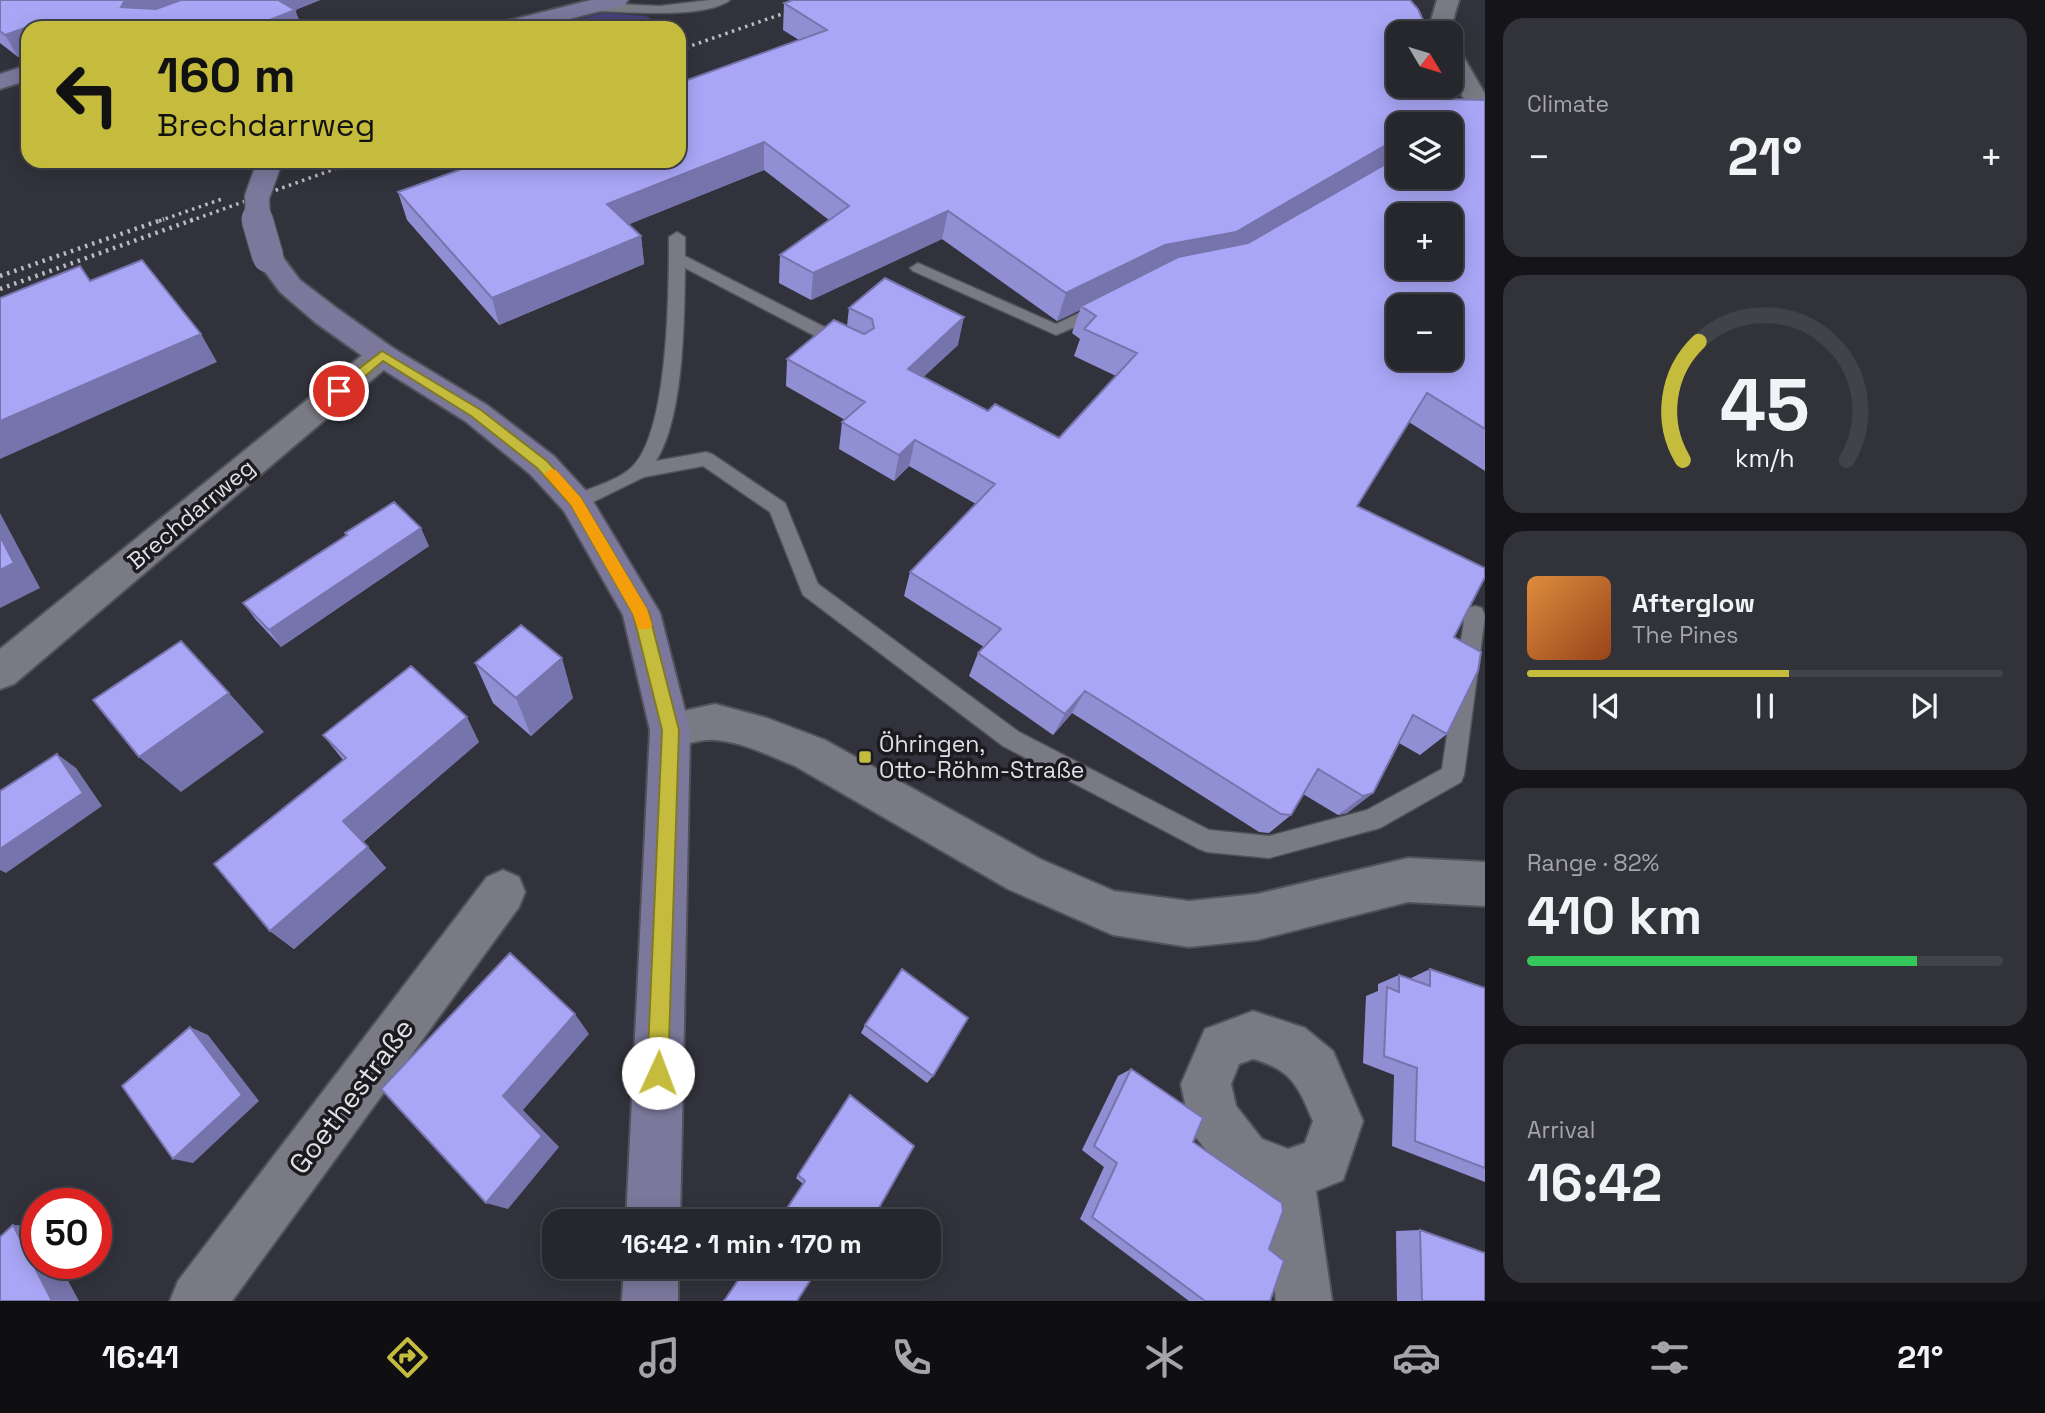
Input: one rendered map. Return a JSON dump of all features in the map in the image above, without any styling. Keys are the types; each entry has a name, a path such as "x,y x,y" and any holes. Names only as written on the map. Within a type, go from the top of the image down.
{"main road":[{"path":"536,21 617,0"},
{"path":"0,82 21,74"},
{"path":"266,168 260,181 256,204 259,232 268,257 290,286 382,355 476,413 542,465 576,502 641,613 670,730 653,1209"},
{"path":"650,1301 651,1279"}],"street":[{"path":"1442,21 1448,0"},
{"path":"1463,76 1485,116"},
{"name":"Brechdarrweg","path":"0,672 382,355"},
{"path":"670,730 715,722 767,736 810,753 1024,874 1113,914 1189,924 1257,917 1408,880 1485,884"},
{"name":"Goethestraße","path":"198,1301 503,892"},
{"path":"1288,1175 1304,1301"}],"lane":[{"path":"646,0 659,10"},
{"path":"595,7 659,10 699,8 724,0"},
{"path":"640,471 654,448 668,398 677,237"},
{"path":"677,258 861,353"},
{"path":"918,268 1056,330 1114,302"},
{"path":"576,502 640,471 706,459 778,508 810,589 1011,739 1207,841 1269,847 1372,820 1453,775 1475,614"}],"shaded area":[{"path":"603,13 646,16 655,21 573,21"}],"building":[{"path":"0,0 125,0 121,7 156,9 181,0 278,0 295,10 268,21 21,21 21,29 5,35 0,31"},
{"path":"793,0 1410,0 1424,21 1386,21 1386,98 1485,100 1485,429 1427,393 1357,506 1485,568 1485,577 1454,637 1481,652 1478,671 1447,734 1413,715 1373,793 1363,796 1318,769 1291,815 1281,814 1085,691 1065,714 978,653 1001,629 910,572 995,484 915,440 899,455 842,422 865,402 787,359 834,320 864,334 874,328 872,319 849,308 885,278 964,317 908,369 988,411 995,404 1059,438 1137,353 1084,329 1096,316 1081,306 1178,257 1248,243 1386,164 1386,189 1463,189 1463,112 1386,112 1386,145 1236,232 1165,245 1066,293 948,211 813,273 780,255 849,206 764,142 607,204 641,236 492,298 398,192 465,168 686,168 686,80 827,30 784,3"},
{"path":"142,260 201,334 0,421 0,298 80,266 90,281"},
{"path":"394,502 421,528 269,630 243,603 347,535 345,533"},
{"path":"0,536 14,563 0,570"},
{"path":"521,625 562,658 516,698 475,663"},
{"path":"181,641 229,693 139,757 93,700"},
{"path":"411,666 467,717 343,821 368,847 270,931 214,864 346,758 323,735"},
{"path":"57,754 83,793 0,849 0,791"},
{"path":"510,953 575,1014 503,1096 542,1136 486,1203 381,1089"},
{"path":"902,969 968,1018 933,1076 865,1025"},
{"path":"1430,969 1485,988 1485,1168 1415,1141 1417,1068 1384,1056 1387,987 1399,992 1399,975 1430,986"},
{"path":"190,1027 242,1095 173,1159 122,1086"},
{"path":"1131,1069 1203,1118 1193,1142 1282,1203 1283,1211 1269,1249 1284,1261 1270,1301 1205,1301 1092,1217 1117,1163 1094,1146"},
{"path":"850,1095 914,1146 878,1209 787,1209 805,1181 798,1175"},
{"path":"13,1225 21,1241 21,1279 41,1279 52,1301 0,1301 0,1237"},
{"path":"1420,1230 1485,1253 1485,1301 1422,1301"},
{"path":"739,1279 811,1279 797,1301 724,1301"}],"railway":[{"path":"686,48 822,0"},
{"path":"190,221 338,168"},
{"path":"159,221 222,199"},
{"path":"0,276 164,219"},
{"path":"0,289 195,219"}],"slow traffic":[{"path":"551,474 576,502 641,613 644,625"}],"place":[{"name":"Öhringen, Otto-Röhm-Straße","path":"865,757"}],"route":[{"path":"339,391 382,355 476,413 542,465 576,502 641,613 670,730 658,1073"}]}
